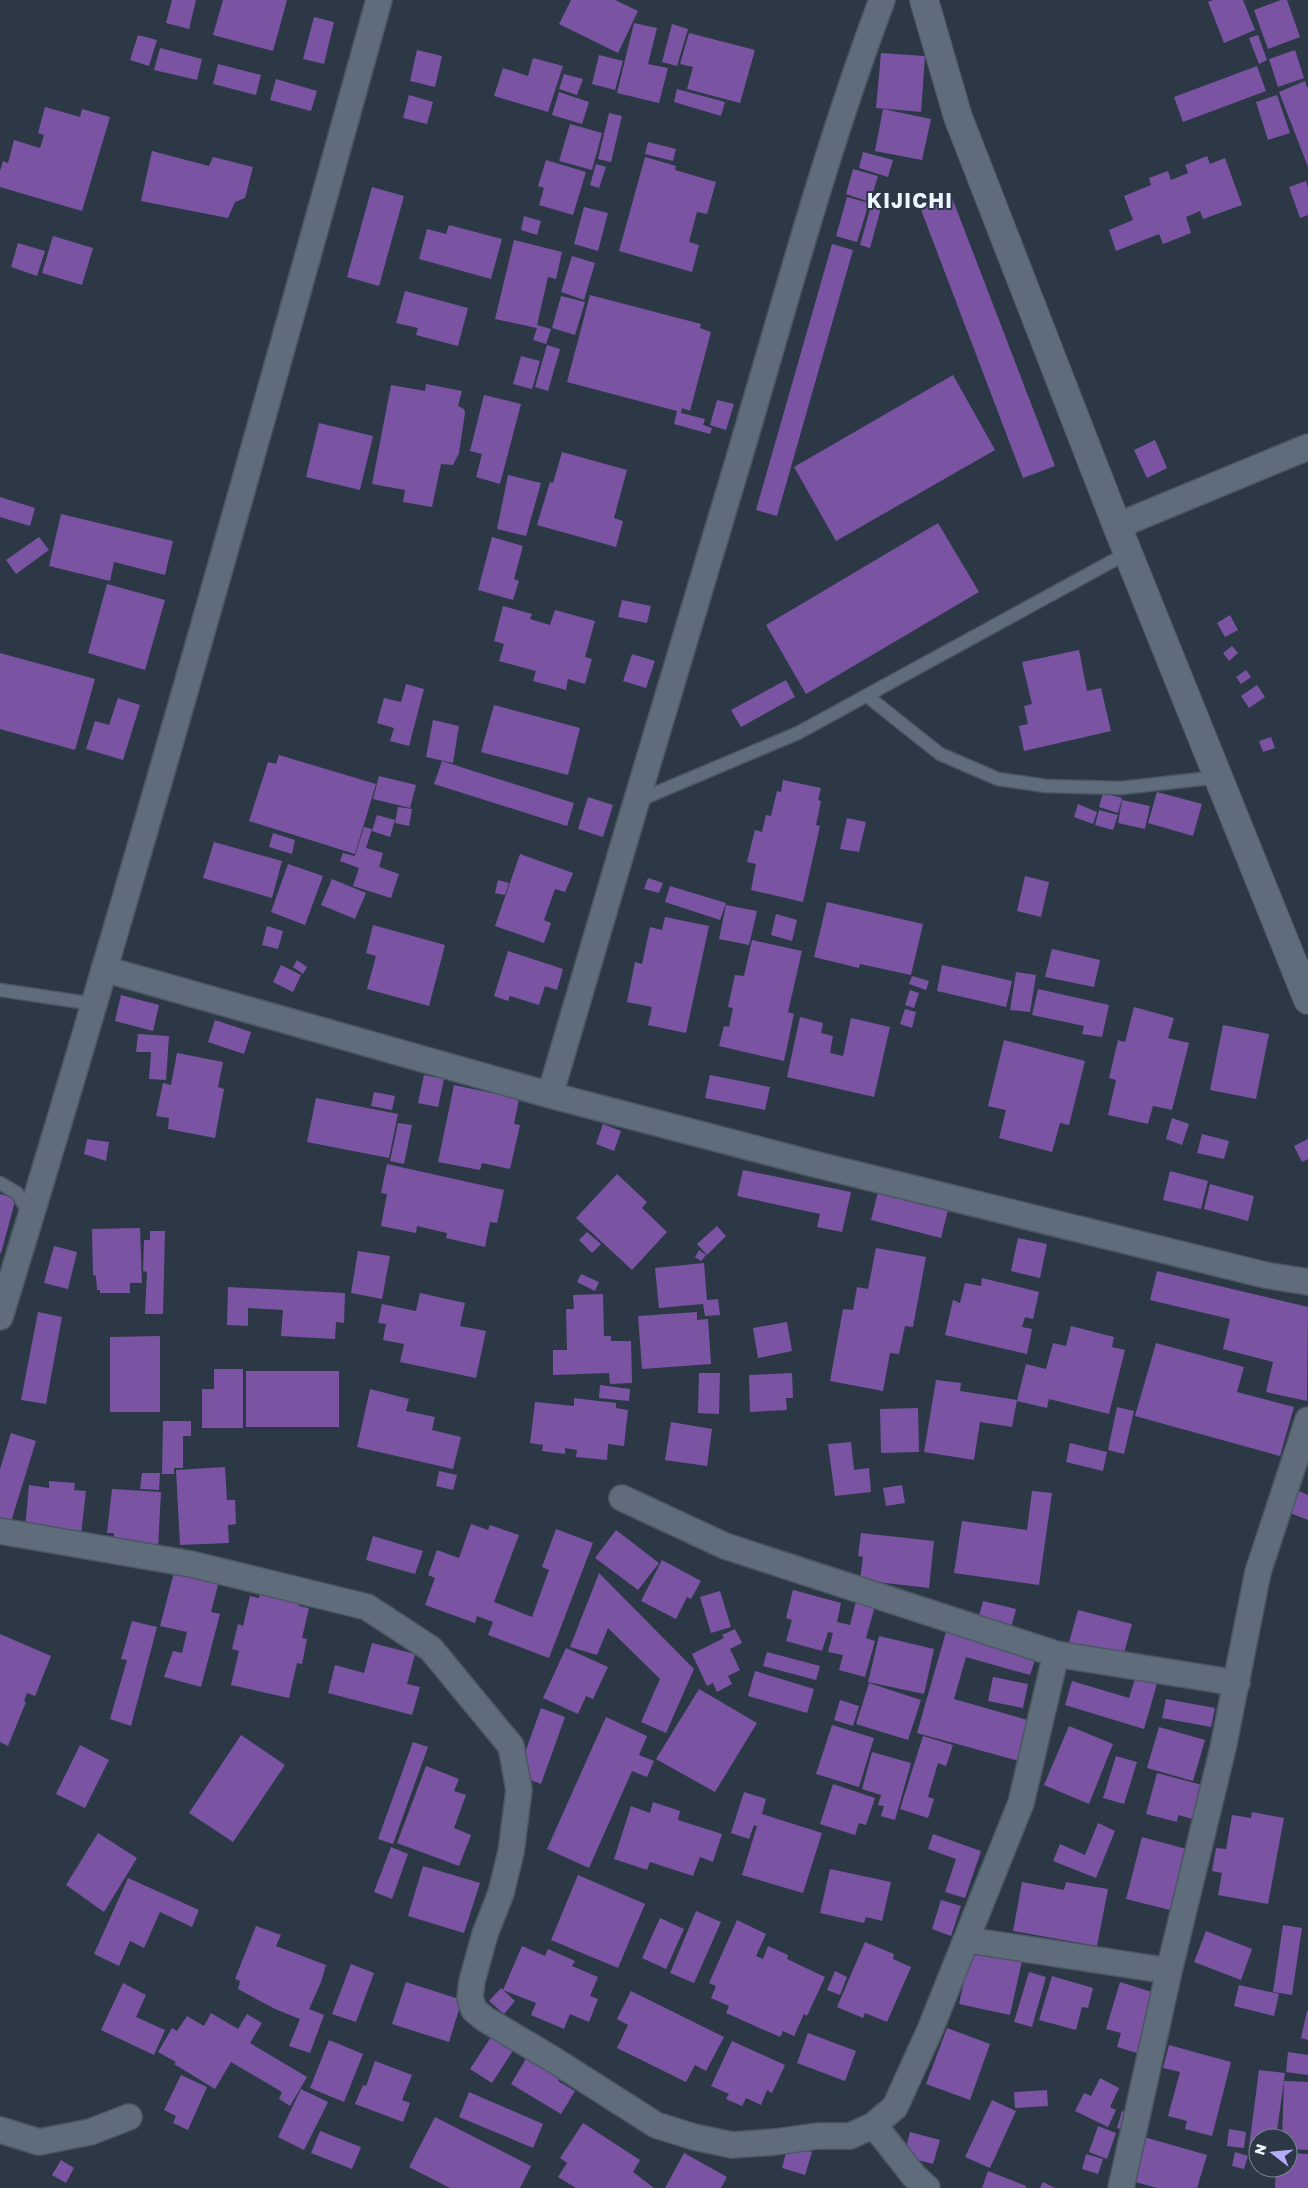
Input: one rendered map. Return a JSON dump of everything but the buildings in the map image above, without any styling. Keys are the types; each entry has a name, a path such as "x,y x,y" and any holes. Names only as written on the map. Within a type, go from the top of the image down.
{"street":[{"path":"0,1317 94,1004 254,450 379,0"},
{"path":"550,1095 635,801 802,246 862,53 882,0"},
{"path":"924,0 958,117 1117,526 1130,552 1308,1000"},
{"path":"1117,526 1308,447"},
{"path":"104,969 550,1095 1140,1245 1265,1275 1308,1282"},
{"path":"1121,2188 1169,1971 1237,1683 1258,1572 1308,1420"},
{"path":"622,1498 725,1546 1056,1654 1237,1683"},
{"path":"0,1532 191,1564 328,1596 367,1607 431,1649 512,1746 519,1790 511,1852 501,1893 485,1934 472,1981 470,1998 474,2010 485,2019 554,2060 656,2125 694,2137 732,2145 766,2143 818,2136 850,2136 874,2126 895,2107 930,2030 1021,1803 1056,1654"},
{"path":"967,1940 1169,1971"},
{"path":"0,2130 40,2142 90,2132 129,2117"},
{"path":"874,2126 914,2176 927,2188"}],"lane":[{"path":"635,801 798,733 1130,552"},
{"path":"867,696 940,754 998,779 1046,786 1121,788 1219,777"},
{"path":"0,990 94,1004"},
{"path":"0,1183 16,1193 31,1216"}],"district":[{"name":"KIJICHI","path":"910,201"}]}
